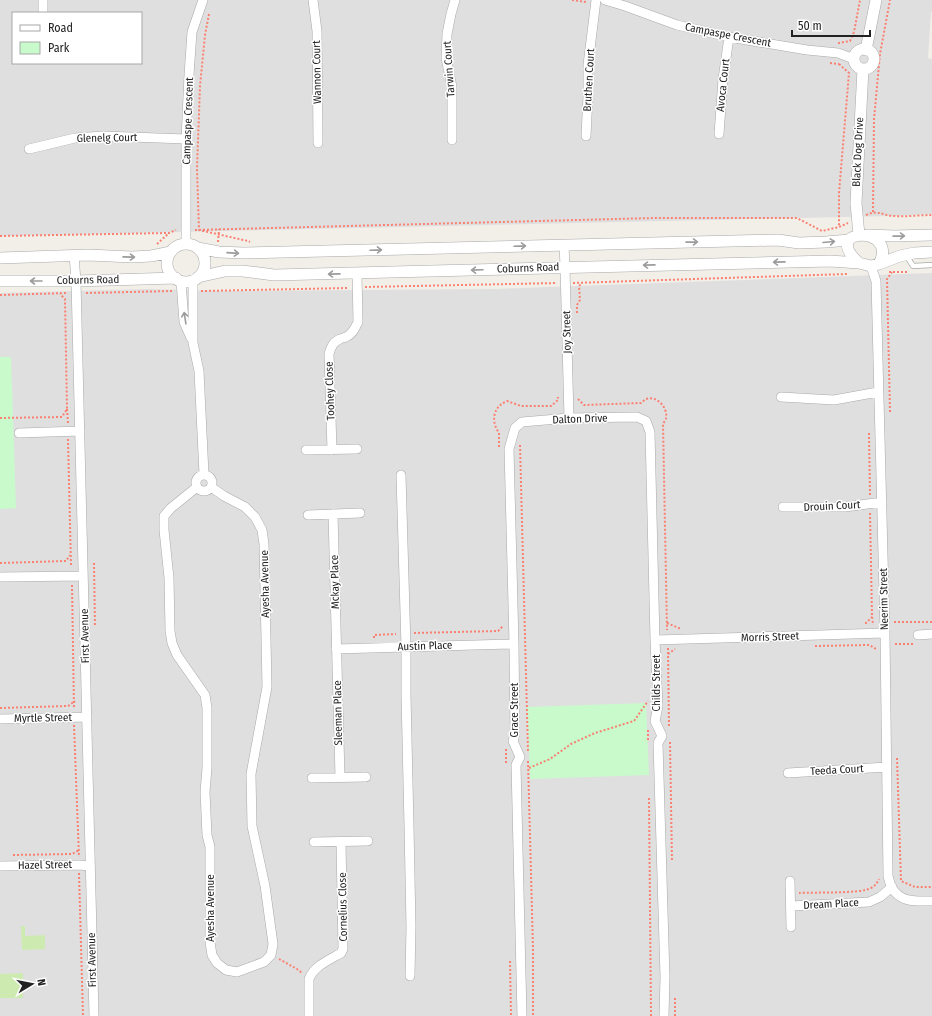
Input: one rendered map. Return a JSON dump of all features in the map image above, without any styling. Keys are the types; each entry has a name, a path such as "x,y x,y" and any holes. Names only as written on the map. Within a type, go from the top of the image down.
{"street":[{"path":"43,0 43,12"},
{"name":"Campaspe Crescent","path":"186,244 186,138 189,75 192,32 203,0"},
{"name":"Wannon Court","path":"313,0 317,31 318,143"},
{"name":"Tarwin Court","path":"452,140 452,87 446,58 450,14 455,0"},
{"name":"Bruthen Court","path":"586,136 588,66 596,0"},
{"name":"Campaspe Crescent","path":"605,0 677,25 729,37 806,50 838,53 854,59"},
{"path":"866,50 876,0"},
{"name":"Avoca Court","path":"719,134 722,79 729,37"},
{"path":"863,49 869,51 873,56 873,62 869,67 863,69 855,65 854,59 858,51 863,49"},
{"name":"Black Dog Drive","path":"853,238 857,219 856,203 863,69"},
{"name":"Glenelg Court","path":"29,149 74,138 103,136 186,138"},
{"name":"Coburns Road","path":"198,248 219,252 267,253 778,240 799,243 826,242 853,238 932,234"},
{"path":"875,265 883,255 883,251 879,243 874,239 853,238 847,244 852,257 864,265 875,265 906,254 932,252"},
{"path":"186,244 198,248 205,260 202,272 195,279 180,283 169,269 168,257 175,247 186,244"},
{"name":"Joy Street","path":"564,245 569,418"},
{"name":"Coburns Road","path":"0,258 88,255 132,257 151,256 171,252"},
{"name":"First Avenue","path":"74,256 80,432 94,1016"},
{"name":"Coburns Road","path":"195,279 225,271 243,271 274,275 830,261 860,263"},
{"name":"Neerim Street","path":"875,265 885,633 888,876 892,888"},
{"name":"Toohey Close","path":"332,450 329,354 335,342 352,333 358,322 357,273"},
{"name":"Ayesha Avenue","path":"193,343 195,279"},
{"name":"Coburns Road","path":"0,281 180,283"},
{"name":"Ayesha Avenue","path":"180,283 184,322 193,343 199,371 204,474"},
{"path":"781,396 834,400 878,392"},
{"name":"Dalton Drive","path":"515,428 522,422 569,418 637,417 646,421"},
{"name":"Childs Street","path":"646,421 650,432 658,706 655,721 662,736 658,743 665,978 664,1016"},
{"name":"Grace Street","path":"515,428 509,449 514,644 515,734 513,741 520,757 516,765 522,1016"},
{"path":"19,433 80,432"},
{"path":"306,450 357,449"},
{"name":"Ayesha Avenue","path":"204,474 211,478 211,486 224,496 245,507 255,517 262,530 264,544 267,687 251,774 252,826 265,886 273,944 271,955 264,962 237,972 226,970 217,963 212,955 210,942 210,847 207,835 205,792 207,768 207,708 205,695 177,654 172,643 170,631 169,578 164,516 171,508 197,487 195,482 197,478 204,474"},
{"path":"401,475 406,647 410,976"},
{"path":"197,487 203,491 208,490 211,486"},
{"name":"Drouin Court","path":"783,507 846,507 882,502"},
{"path":"308,515 360,513"},
{"name":"Mckay Place","path":"333,514 336,649"},
{"path":"0,577 83,576"},
{"name":"Morris Street","path":"655,640 885,633"},
{"path":"918,634 932,634"},
{"name":"Austin Place","path":"336,649 514,644"},
{"name":"Sleeman Place","path":"336,649 340,777"},
{"name":"Myrtle Street","path":"0,719 87,716"},
{"name":"Teeda Court","path":"788,772 887,767"},
{"path":"312,778 366,777"},
{"path":"314,842 368,841"},
{"name":"Cornelius Close","path":"308,979 316,968 341,953 343,950 341,842"},
{"name":"Hazel Street","path":"0,866 79,864 90,866"},
{"name":"Dream Place","path":"790,881 791,927"},
{"path":"892,888 902,899 932,901"},
{"name":"Dream Place","path":"790,906 869,902 880,897 892,888"},
{"path":"308,979 310,1016"}],"lane":[{"path":"906,254 913,266 932,264"}],"path":[{"path":"839,227 839,193 849,73 839,64 838,53 839,43 850,41 854,32 860,0"},
{"path":"872,212 874,112 880,54 890,0"},
{"path":"199,230 197,169 200,86 205,35 210,9"},
{"path":"0,236 169,233 174,230 654,218 797,218 822,231 839,227 872,212 880,212 892,216 932,215"},
{"path":"839,227 853,238"},
{"path":"199,230 248,241 267,253"},
{"path":"890,415 887,279 892,272"},
{"path":"0,295 76,293 180,283"},
{"path":"0,418 62,417 67,409 65,299 60,294"},
{"path":"869,433 872,616 876,649"},
{"path":"520,441 528,752"},
{"path":"0,563 66,561 71,554"},
{"path":"859,623 866,623 872,616"},
{"path":"894,622 932,622"},
{"path":"667,623 679,629 687,628"},
{"path":"648,697 648,708"},
{"path":"0,708 68,706 75,701"},
{"path":"529,768 550,759 571,744 595,733 634,721 648,701"},
{"path":"648,724 648,740"},
{"path":"897,754 901,880 915,888 932,887"},
{"path":"528,760 533,949 533,1016"},
{"path":"649,795 651,1016"},
{"path":"8,855 72,854 79,850"},
{"path":"790,893 858,892 870,889 877,883 879,877"},
{"path":"271,955 297,969 308,979"}],"shaded area":[{"path":"0,0 932,0 928,58 932,59 932,214 0,236"},
{"path":"932,273 932,1016 0,1016 0,293 148,289 229,291 496,289"}],"green space":[{"path":"0,357 11,357 16,508 0,509"},
{"path":"646,703 649,775 530,779 527,707"},
{"path":"21,926 25,926 25,936 45,935 45,949 22,950"},
{"path":"23,973 23,998 0,998 0,974"}]}
